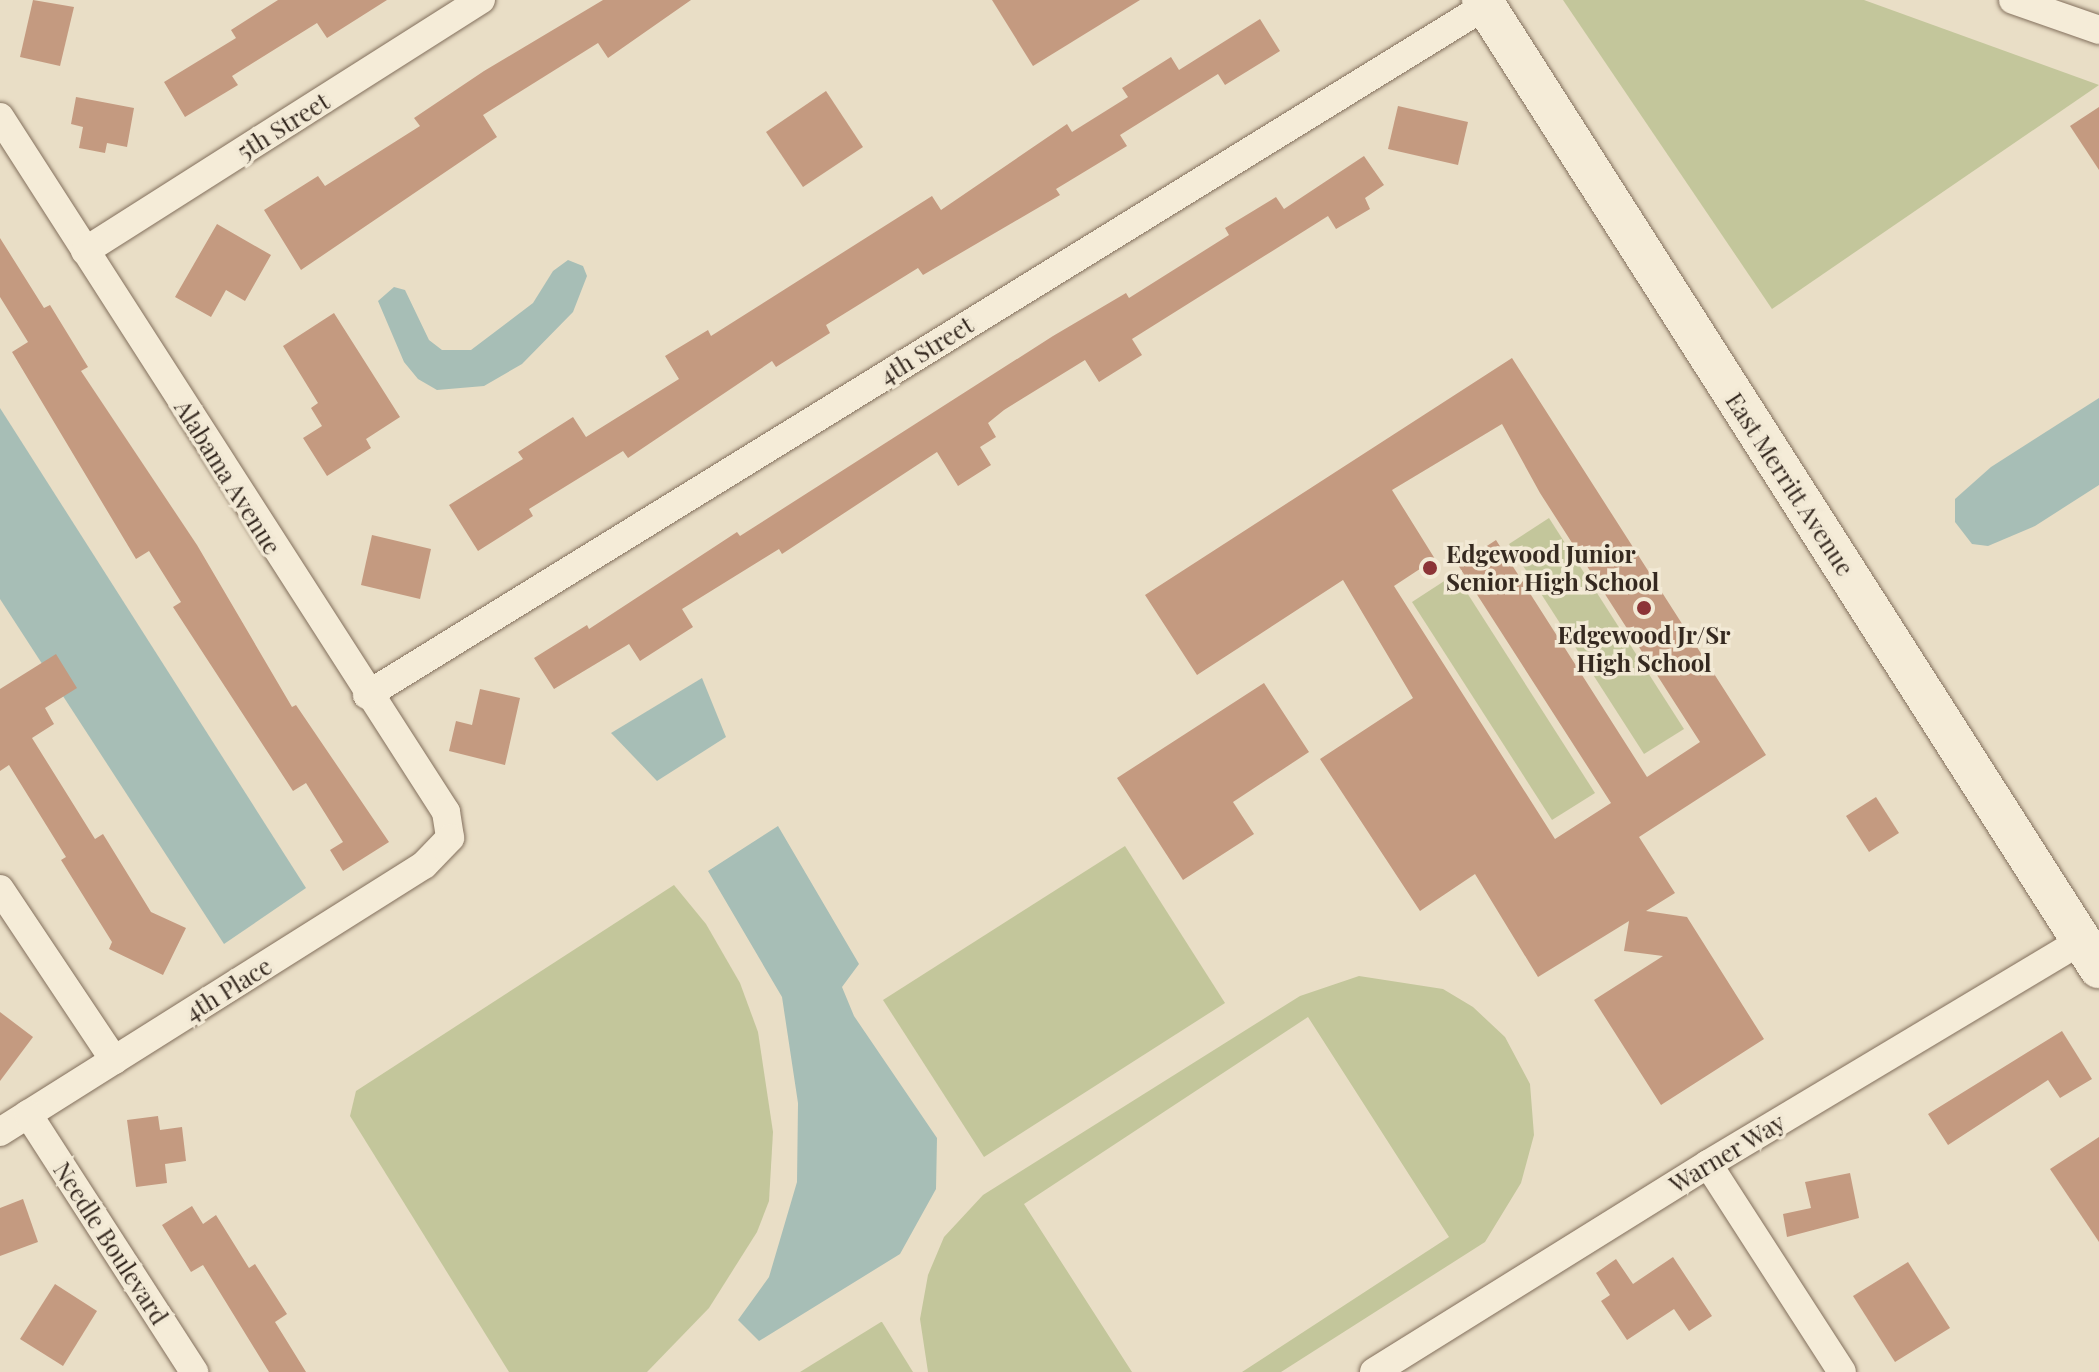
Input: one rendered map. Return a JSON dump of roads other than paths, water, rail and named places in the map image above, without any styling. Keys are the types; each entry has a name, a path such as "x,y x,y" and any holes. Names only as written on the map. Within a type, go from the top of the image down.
{"street":[{"name":"5th Street","path":"85,251 481,0"},
{"path":"2013,0 2099,30"},
{"name":"4th Street","path":"367,695 1484,3"},
{"name":"East Merritt Avenue","path":"1484,3 2091,954"},
{"name":"Alabama Avenue","path":"0,117 367,695 446,812 450,838"},
{"name":"4th Place","path":"0,1132 424,865 450,838"},
{"path":"0,889 114,1060"},
{"name":"Warner Way","path":"1374,1372 1708,1164 2091,954"},
{"name":"Needle Boulevard","path":"28,1114 184,1369"},
{"path":"1708,1164 1842,1372"}],"water":[{"path":"568,260 583,266 587,276 573,312 522,364 484,386 437,390 418,379 404,362 378,301 394,287 405,290 429,340 442,350 471,350 533,303 553,271"},
{"path":"2099,398 2099,485 2035,526 1988,546 1972,544 1955,522 1955,499 1991,467"},
{"path":"0,408 306,888 224,944 0,599"},
{"path":"702,678 726,737 657,781 611,733"},
{"path":"778,826 859,964 842,987 854,1016 937,1138 936,1189 900,1254 759,1341 738,1320 769,1277 797,1182 798,1103 782,997 708,871"}],"place":[{"name":"Edgewood Junior Senior High School","path":"1430,568"},
{"name":"Edgewood Jr/Sr High School","path":"1644,608"}]}
